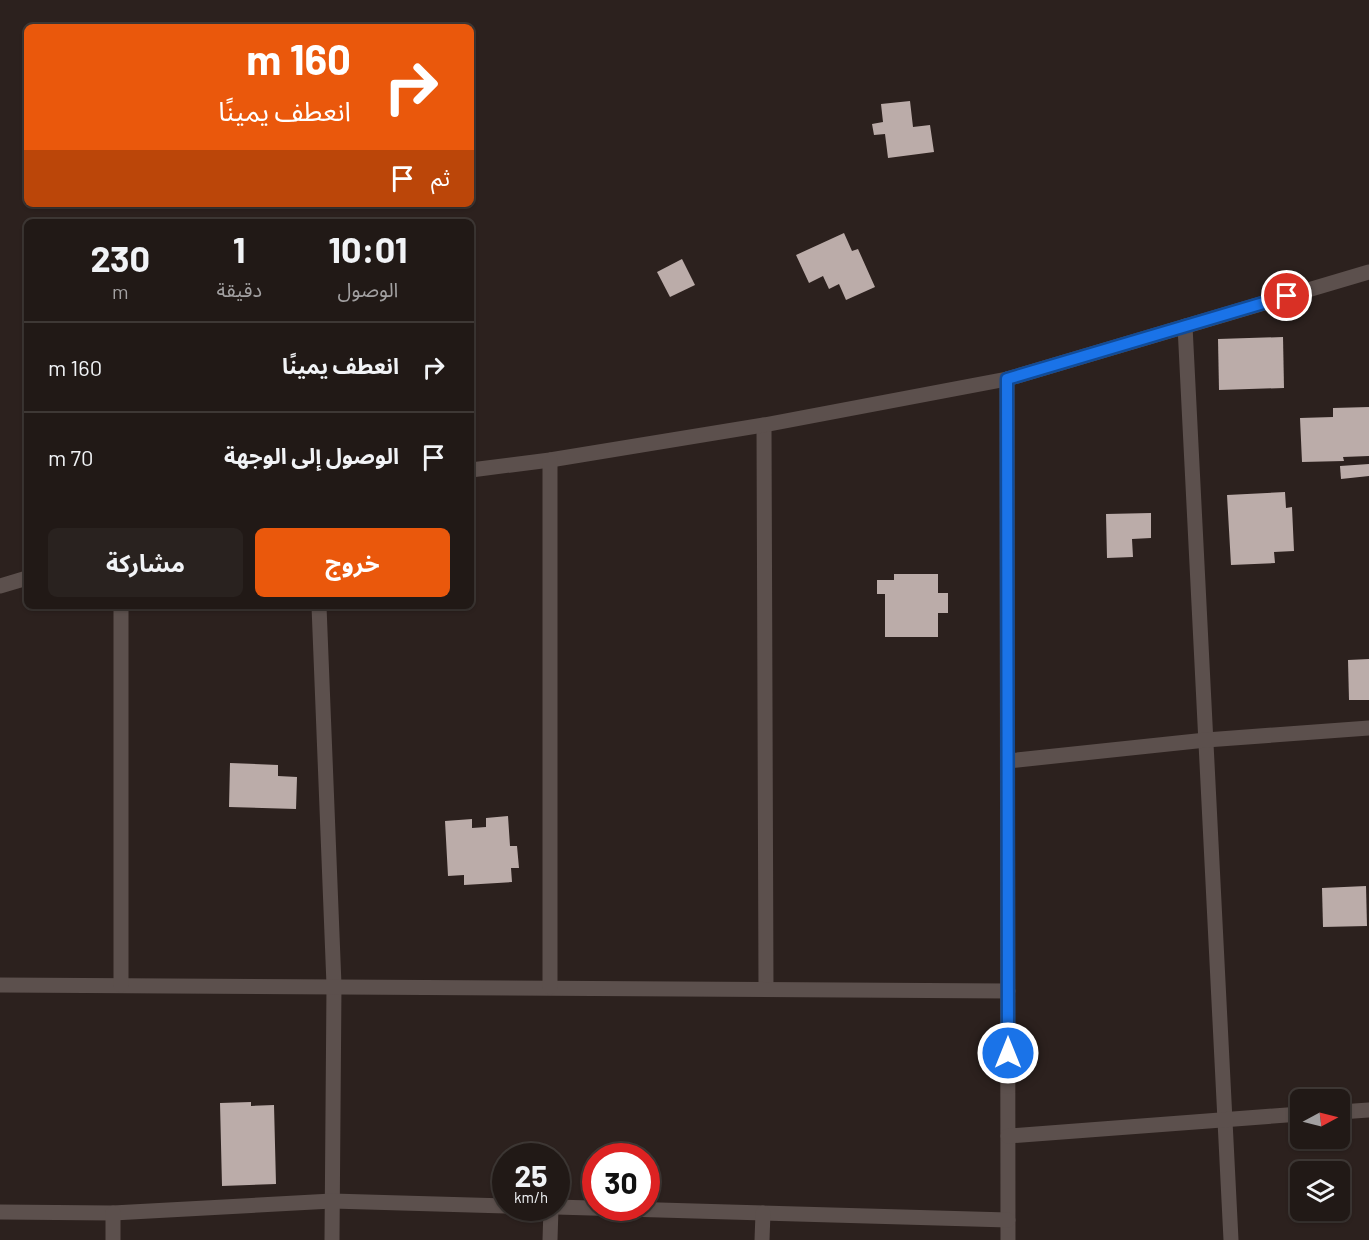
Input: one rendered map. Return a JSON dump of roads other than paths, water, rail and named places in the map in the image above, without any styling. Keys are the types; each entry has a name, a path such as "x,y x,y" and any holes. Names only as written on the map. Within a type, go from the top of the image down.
{"street":[{"path":"474,470 550,460 764,425 1007,379 1369,272"},
{"path":"1185,326 1232,1240"},
{"path":"1007,379 1008,1240"},
{"path":"764,425 766,989"},
{"path":"550,460 550,987"},
{"path":"0,586 24,579"},
{"path":"121,985 122,609"},
{"path":"320,609 334,985 332,1240"},
{"path":"1008,761 1206,740 1369,728"},
{"path":"0,985 334,985 1008,992"},
{"path":"1350,1111 1369,1110"},
{"path":"1008,1136 1290,1115"},
{"path":"0,1212 113,1213 332,1201 492,1206"},
{"path":"570,1207 1008,1220"},
{"path":"113,1213 113,1240"},
{"path":"762,1240 763,1213"},
{"path":"550,1240 551,1221"}]}
